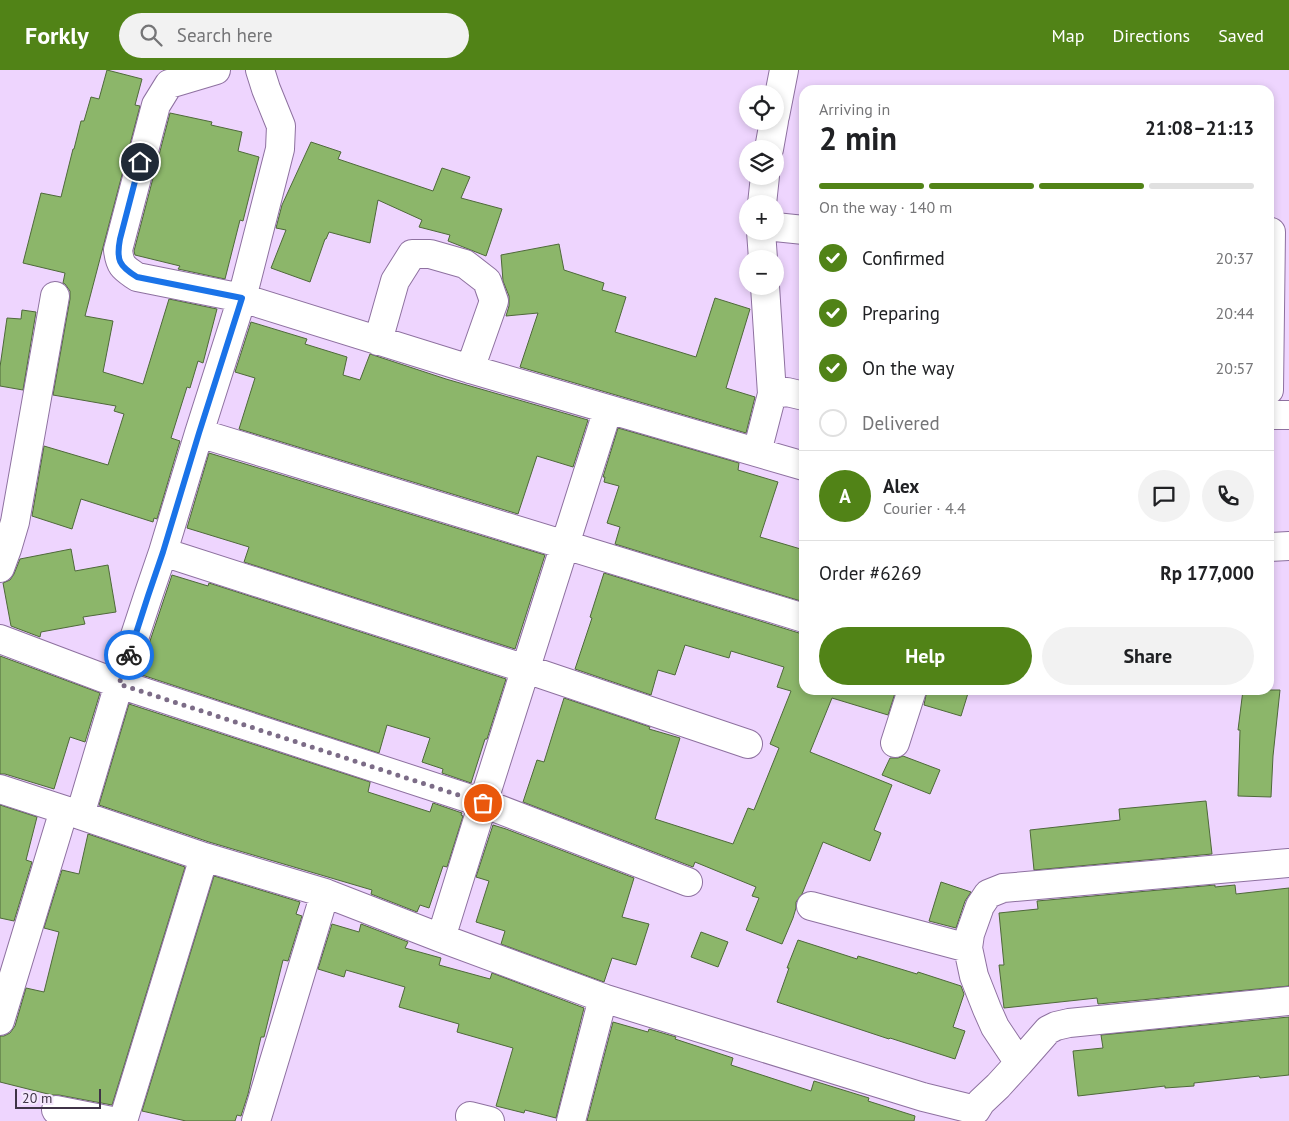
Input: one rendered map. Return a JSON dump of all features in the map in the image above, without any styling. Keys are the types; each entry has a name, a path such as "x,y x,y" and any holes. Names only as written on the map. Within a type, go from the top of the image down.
{"street":[{"path":"216,70 169,84 156,105 118,250 119,262 126,270 137,277 242,298 470,369 799,465"},
{"path":"0,1021 72,812 119,684 163,552 242,298 280,149 280,126 260,70"},
{"path":"781,85 784,70"},
{"path":"784,228 799,229"},
{"path":"378,341 395,281 412,254 430,254 465,264 487,281 494,301 470,369"},
{"path":"757,452 772,394 766,295"},
{"path":"0,568 14,522 55,296"},
{"path":"772,394 787,392 799,395"},
{"path":"441,938 608,409"},
{"path":"1274,415 1289,415"},
{"path":"199,433 799,616"},
{"path":"1274,547 1289,546"},
{"path":"163,552 526,669 748,744"},
{"path":"0,639 119,684 483,803 688,882"},
{"path":"895,742 910,695"},
{"path":"0,789 204,857 325,892 441,938 604,998 923,1097 974,1116 981,1102 998,1086 1048,1030 1056,1026 1069,1023 1289,1001"},
{"path":"123,1121 204,857"},
{"path":"1019,1063 995,1027 987,1009 974,976 968,948 970,934 980,906 988,894 1003,888 1289,863"},
{"path":"256,1121 325,892"},
{"path":"811,906 968,948"},
{"path":"571,1121 604,998"},
{"path":"56,1110 112,1121"}],"building":[{"path":"107,70 142,79 135,105 140,106 85,316 113,321 103,372 143,384 169,299 217,309 203,363 198,361 190,388 187,387 171,438 180,441 157,519 154,518 153,522 81,499 72,529 32,516 44,446 108,465 124,414 114,411 116,406 53,395 70,291 63,283 65,273 23,263 41,193 61,197 81,121 84,121 91,97 99,99"},
{"path":"170,113 212,122 211,125 242,132 238,151 259,157 243,221 240,220 225,279 178,269 180,266 135,255 134,251"},
{"path":"311,142 341,152 338,159 433,191 442,168 470,177 461,198 502,209 486,256 448,241 450,235 419,227 422,220 378,200 370,243 329,232 310,282 271,268 286,230 276,228 282,205"},
{"path":"559,244 564,270 604,283 602,290 626,297 615,332 696,357 715,298 750,309 726,388 755,397 746,433 520,367 538,313 506,316 509,296 503,281 501,255"},
{"path":"22,310 36,312 23,390 0,386 0,367 7,318 21,319"},
{"path":"251,322 307,339 305,344 347,357 343,375 360,380 370,354 446,379 588,420 573,467 537,456 518,514 239,429 255,378 235,372"},
{"path":"618,428 739,463 738,470 778,482 760,537 799,549 799,600 615,544 620,527 607,523 619,486 604,482 605,477 603,477"},
{"path":"209,453 545,555 515,649 244,562 249,547 187,528"},
{"path":"71,549 75,571 108,565 116,612 83,617 85,624 41,632 40,637 11,626 3,583 10,580 20,559"},
{"path":"604,573 799,633 799,695 894,695 888,715 832,698 810,752 892,785 874,830 881,833 870,861 823,842 802,894 796,902 793,918 782,944 746,930 759,898 752,896 756,887 695,862 693,867 523,802 537,760 544,762 564,698 650,727 649,729 680,738 655,819 733,844 748,808 754,810 779,748 770,744 791,691 777,687 784,667 731,651 729,658 685,645 675,675 658,670 651,695 575,669 592,618 590,617"},
{"path":"172,575 208,586 209,583 506,679 471,783 442,773 443,769 422,762 430,738 387,725 379,753 139,674"},
{"path":"0,656 100,693 85,742 70,737 54,789 0,774"},
{"path":"1274,690 1280,690 1271,797 1238,796 1240,730 1238,730 1242,695 1274,695"},
{"path":"926,695 967,695 961,716 924,705"},
{"path":"129,704 370,782 368,792 430,812 433,803 462,813 461,815 463,816 447,867 443,866 429,908 420,905 417,912 371,894 372,890 209,842 99,805"},
{"path":"903,756 940,770 930,794 882,775 890,758"},
{"path":"1206,801 1212,854 1034,870 1030,830 1120,820 1119,809"},
{"path":"0,805 37,817 26,860 32,862 14,921 0,918"},
{"path":"493,825 634,878 622,917 649,924 636,965 612,958 604,982 501,944 505,931 476,922 489,881 476,877"},
{"path":"88,834 185,867 112,1105 52,1095 0,1082 0,1036 10,1033 15,1026 26,988 44,992 59,932 44,928 62,870 79,874"},
{"path":"214,876 300,902 296,914 302,916 288,961 283,960 264,1037 261,1037 241,1116 237,1115 235,1121 186,1121 142,1111"},
{"path":"941,882 971,892 965,901 956,928 929,921"},
{"path":"1215,885 1215,887 1235,885 1236,894 1289,888 1289,986 1098,1004 1097,998 1004,1008 999,965 1004,965 999,913 1038,909 1037,901"},
{"path":"332,924 359,932 361,924 408,942 405,948 441,958 439,965 490,979 492,973 584,1008 556,1118 525,1110 524,1113 496,1106 513,1048 457,1032 459,1024 399,1007 405,987 346,970 344,977 318,969"},
{"path":"701,932 728,942 718,967 691,957"},
{"path":"798,940 857,959 858,956 961,986 964,994 953,1027 965,1031 955,1059 777,1002"},
{"path":"1289,1017 1289,1075 1260,1078 1259,1076 1194,1083 1194,1086 1165,1088 1165,1086 1078,1096 1073,1051 1103,1048 1101,1035"},
{"path":"613,1022 648,1032 649,1029 676,1037 675,1039 733,1058 731,1065 811,1091 814,1081 869,1098 868,1101 915,1116 914,1121 587,1121"}],"way so far":[{"path":"129,655 119,684 483,803"}],"route":[{"path":"129,655 242,298 137,277 126,270 119,262 118,250 120,239 140,162"}]}
